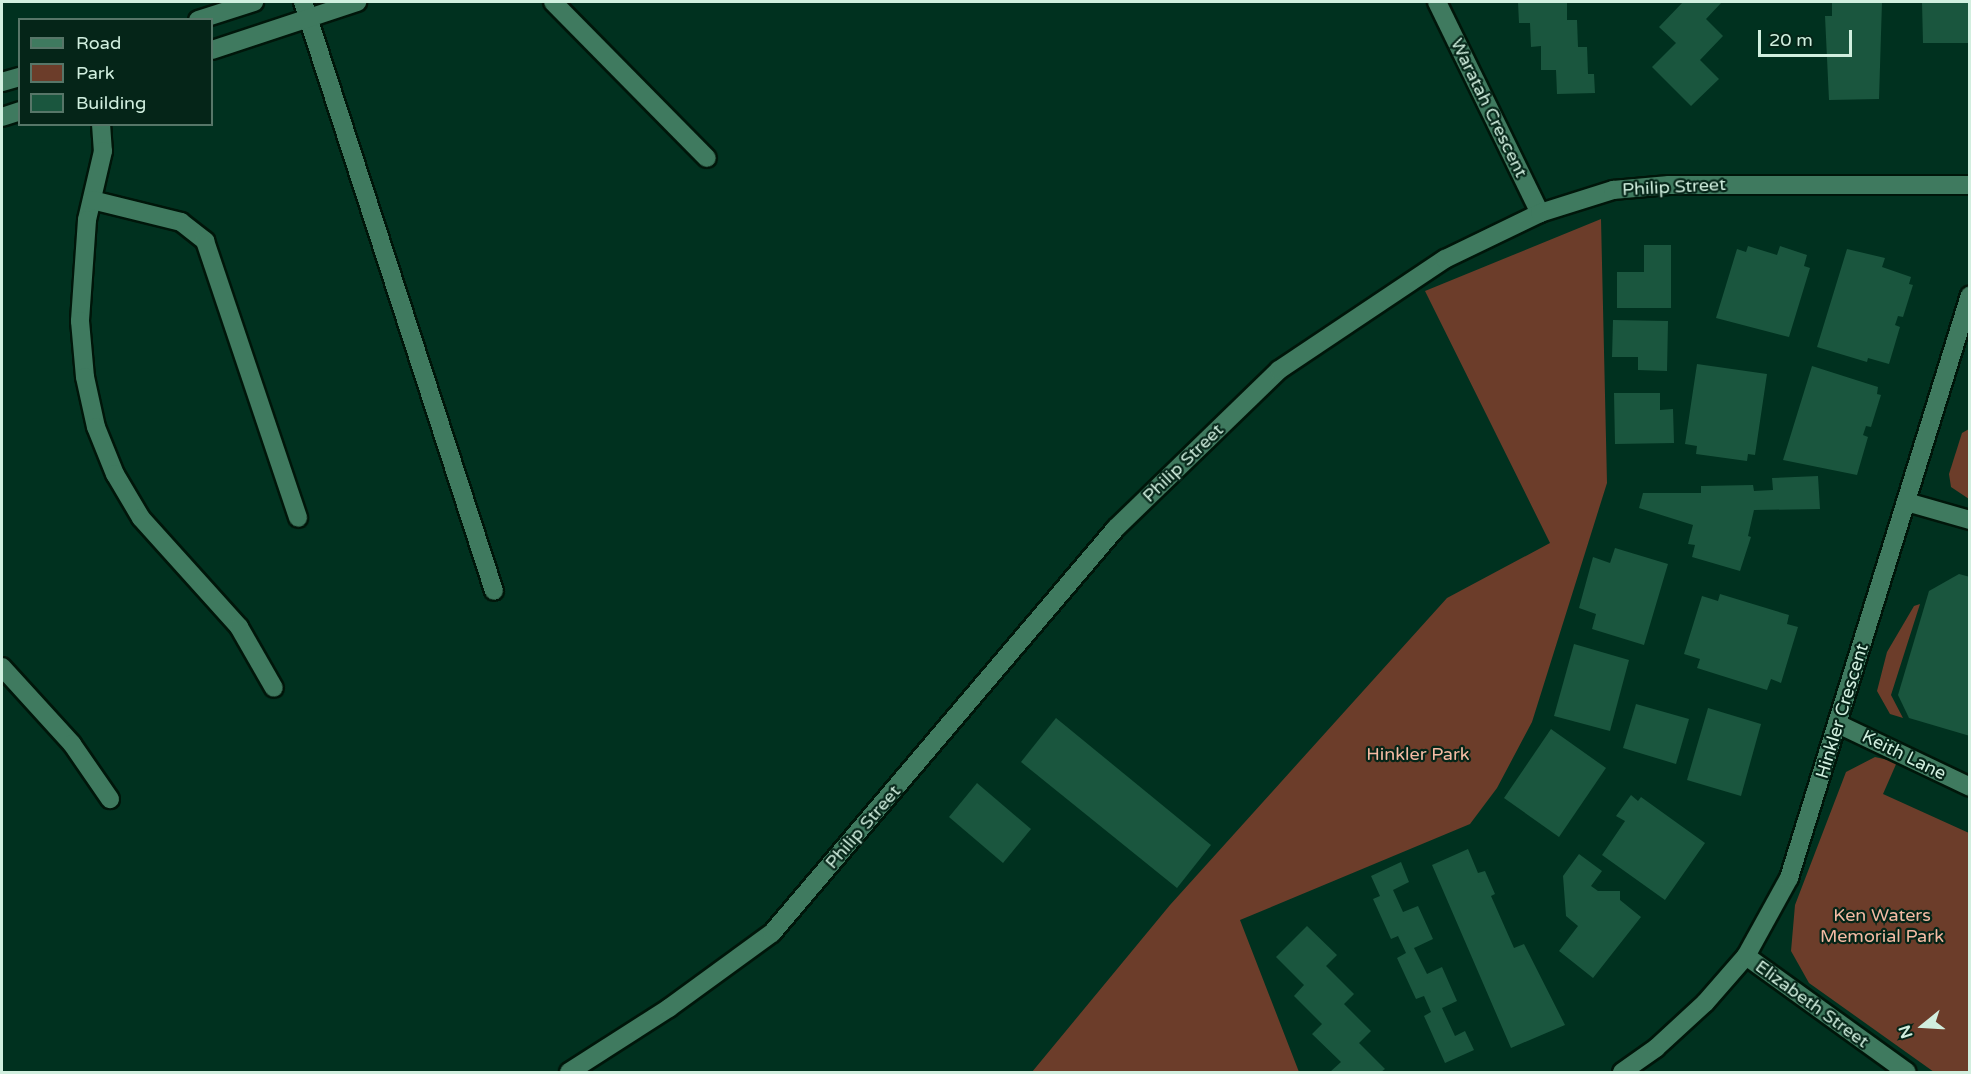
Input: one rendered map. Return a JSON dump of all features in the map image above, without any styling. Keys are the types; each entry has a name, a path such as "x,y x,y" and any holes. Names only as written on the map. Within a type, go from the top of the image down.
{"street":[{"path":"204,18 254,2"},
{"path":"303,2 494,591"},
{"path":"213,50 357,2"},
{"path":"553,2 707,158"},
{"name":"Waratah Crescent","path":"1437,2 1540,213"},
{"path":"2,82 18,78"},
{"path":"2,117 18,112"},
{"path":"101,126 103,151 83,254 80,321 85,377 99,435 116,474 141,518 239,627 274,688"},
{"name":"Philip Street","path":"569,1072 669,1008 772,933 1116,528 1279,370 1445,259 1540,213 1613,190 1669,185 1970,185"},
{"path":"92,200 181,222 205,241 298,518"},
{"name":"Hinkler Crescent","path":"1622,1072 1656,1048 1705,1004 1746,956 1775,909 1799,857 1970,295"},
{"path":"1906,502 1970,520"},
{"path":"2,667 72,744 110,799"},
{"name":"Keith Lane","path":"1838,724 1970,787"},
{"name":"Elizabeth Street","path":"1746,956 1907,1072"}],"green space":[{"name":"Hinkler Park","path":"1601,219 1607,483 1532,722 1497,788 1470,824 1240,920 1299,1072 1032,1072 1170,905 1447,598 1550,543 1425,291"},
{"path":"1970,429 1969,499 1951,487 1949,474 1962,433"},
{"path":"1920,604 1891,695 1903,718 1890,714 1877,691 1887,652 1914,606"},
{"name":"Ken Waters Memorial Park","path":"1875,757 1897,762 1883,794 1969,833 1969,1072 1934,1072 1809,983 1791,951 1795,905 1846,772"}],"building":[{"path":"1518,2 1567,2 1567,20 1577,20 1578,47 1587,47 1588,74 1594,74 1595,93 1557,94 1556,70 1541,70 1541,46 1531,47 1530,23 1519,23"},
{"path":"1683,2 1722,2 1706,19 1723,36 1700,60 1719,79 1691,106 1652,67 1676,43 1659,27"},
{"path":"1832,2 1882,2 1879,99 1829,100 1825,16 1832,16"},
{"path":"1922,2 1970,2 1970,43 1923,43"},
{"path":"1644,245 1671,245 1671,308 1617,308 1617,272 1644,272"},
{"path":"1748,246 1777,255 1780,246 1807,255 1804,266 1810,268 1789,337 1716,318 1737,249 1746,252"},
{"path":"1847,249 1885,258 1882,267 1911,277 1909,284 1913,285 1903,317 1898,316 1895,325 1900,327 1889,364 1868,358 1867,362 1817,347"},
{"path":"1613,320 1668,321 1667,371 1638,370 1638,357 1612,357"},
{"path":"1697,364 1767,374 1755,455 1748,454 1747,461 1696,454 1697,446 1685,444"},
{"path":"1812,366 1878,387 1877,394 1881,395 1871,427 1866,426 1863,435 1868,437 1857,475 1783,460"},
{"path":"1614,393 1660,393 1660,410 1673,409 1674,443 1615,444"},
{"path":"1818,476 1820,509 1754,510 1748,536 1751,537 1740,571 1692,557 1695,545 1688,544 1693,525 1639,508 1643,493 1701,493 1701,486 1753,485 1754,491 1773,490 1772,478"},
{"path":"1615,548 1668,564 1644,645 1592,629 1596,614 1579,608 1593,557 1610,563"},
{"path":"1959,574 1970,577 1970,736 1909,718 1898,695 1929,591"},
{"path":"1720,594 1789,615 1787,624 1798,627 1781,683 1771,679 1767,690 1697,668 1700,659 1684,654 1702,596 1718,601"},
{"path":"1574,644 1629,660 1610,731 1554,716"},
{"path":"1636,704 1689,719 1676,764 1623,748"},
{"path":"1708,708 1761,724 1741,796 1687,780"},
{"path":"1056,718 1211,845 1177,888 1021,762"},
{"path":"1551,729 1606,768 1559,837 1504,798"},
{"path":"977,783 1031,829 1003,863 949,817"},
{"path":"1631,795 1638,801 1641,797 1705,843 1665,900 1602,855 1625,821 1616,816"},
{"path":"1468,849 1478,873 1485,871 1495,894 1491,896 1514,948 1524,944 1565,1025 1511,1048 1432,865"},
{"path":"1579,854 1602,871 1591,886 1598,891 1620,891 1620,900 1641,917 1593,978 1559,951 1578,926 1566,916 1563,876"},
{"path":"1401,862 1409,882 1393,890 1403,912 1418,906 1433,939 1414,948 1427,974 1442,967 1457,1001 1442,1008 1455,1036 1465,1031 1474,1050 1445,1063 1424,1016 1431,1012 1424,996 1416,999 1397,958 1406,953 1398,936 1391,939 1373,899 1380,896 1371,876"},
{"path":"1307,926 1337,955 1326,966 1354,994 1344,1004 1371,1031 1359,1043 1385,1069 1381,1072 1330,1072 1341,1062 1312,1034 1322,1024 1294,996 1304,985 1276,957"}]}
